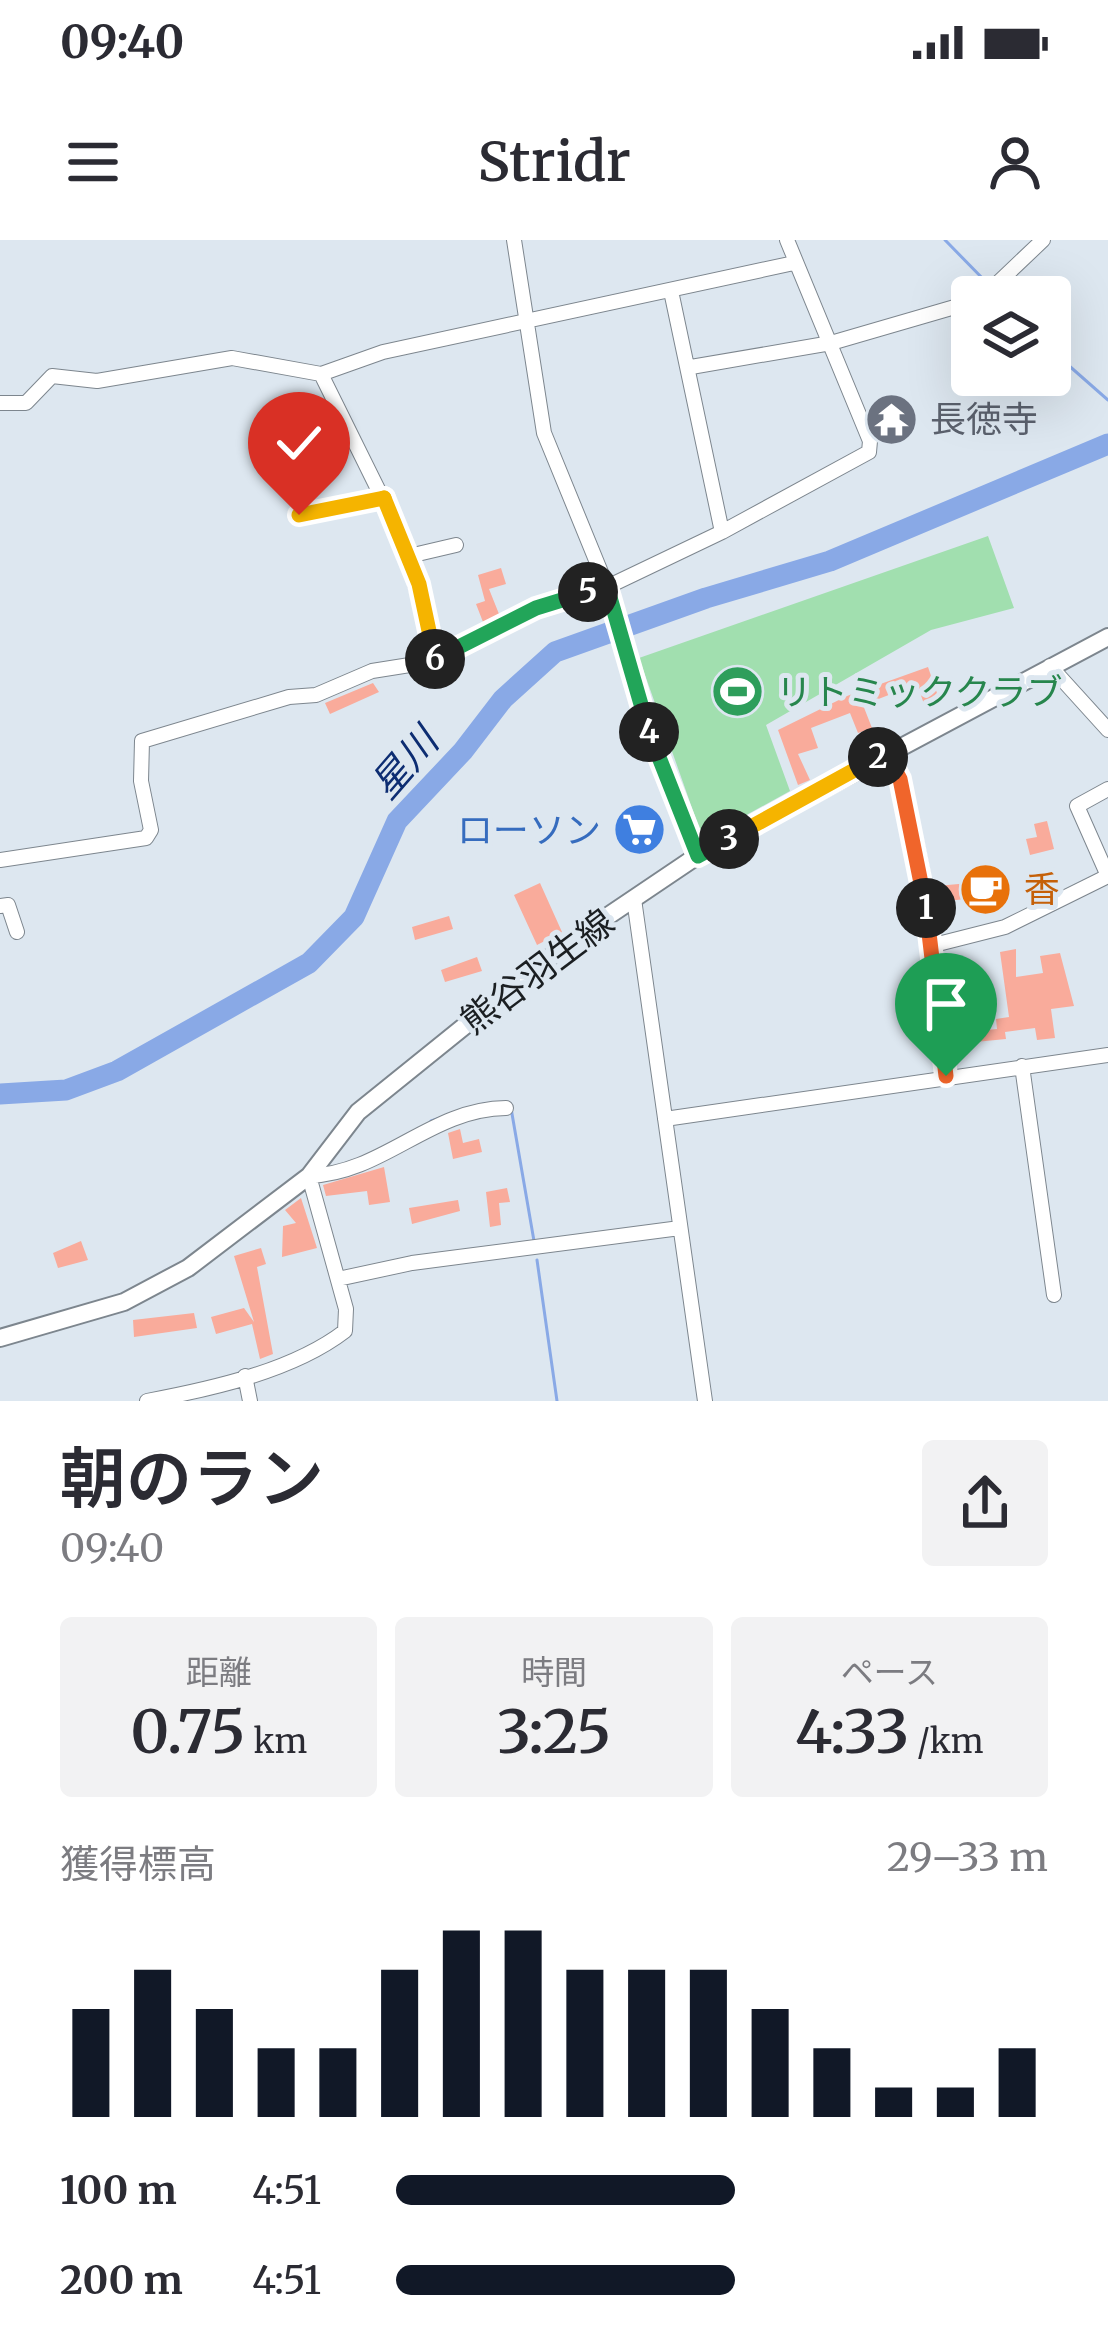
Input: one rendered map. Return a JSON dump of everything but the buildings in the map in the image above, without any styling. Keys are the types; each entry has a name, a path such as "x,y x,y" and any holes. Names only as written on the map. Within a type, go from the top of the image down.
{"main road":[{"name":"熊谷羽生線","path":"0,1339 140,1293 188,1268 309,1176 358,1112 565,945 698,856 1108,637"}],"street":[{"path":"514,240 544,433 608,593 625,654 698,856"},
{"path":"0,860 146,838 151,830 142,781 142,741 289,698 316,695 372,670 435,661 536,608 608,593 869,452 870,441 787,240"},
{"path":"1007,276 1043,240"},
{"path":"0,403 26,403 52,376 70,374 97,381 232,358 321,374 383,352 794,263"},
{"path":"671,290 722,532"},
{"path":"691,368 831,343 951,308"},
{"path":"321,374 409,556 435,661"},
{"path":"299,515 382,495"},
{"path":"409,556 456,545"},
{"path":"1050,666 1108,730"},
{"path":"886,753 900,779 934,945 946,1076"},
{"path":"934,945 1005,927 1108,876 1077,806 1108,789"},
{"path":"634,899 705,1401"},
{"path":"0,906 8,905 16,932"},
{"path":"665,1120 1108,1054"},
{"path":"1022,1066 1054,1295"},
{"path":"147,1401 244,1376 328,1344 345,1331 338,1279 309,1176 344,1174 375,1162 442,1119 479,1108 506,1108"},
{"path":"338,1279 412,1263 680,1228"},
{"path":"244,1376 250,1401"}],"green space":[{"name":"リトミッククラブ","path":"988,536 1014,608 931,630 766,725 790,791 703,839 639,658"}],"waterway":[{"path":"945,240 980,276"},
{"path":"1071,367 1108,400"},
{"name":"星川","path":"0,1094 66,1090 117,1071 309,963 354,917 397,821 463,751 503,699 555,652 706,598 830,561 1108,444"},
{"path":"431,1121 484,1104"},
{"path":"511,1108 534,1241"},
{"path":"537,1260 557,1401"}],"place":[{"name":"長徳寺","path":"891,419"},
{"name":"リトミッククラブ","path":"737,692"},
{"name":"ローソン","path":"640,830"},
{"name":"香","path":"985,889"}],"route":[{"path":"299,515 382,495 419,584 435,661 536,608 607,587 645,719 698,856 886,753 900,779 934,945 946,1076"}]}
